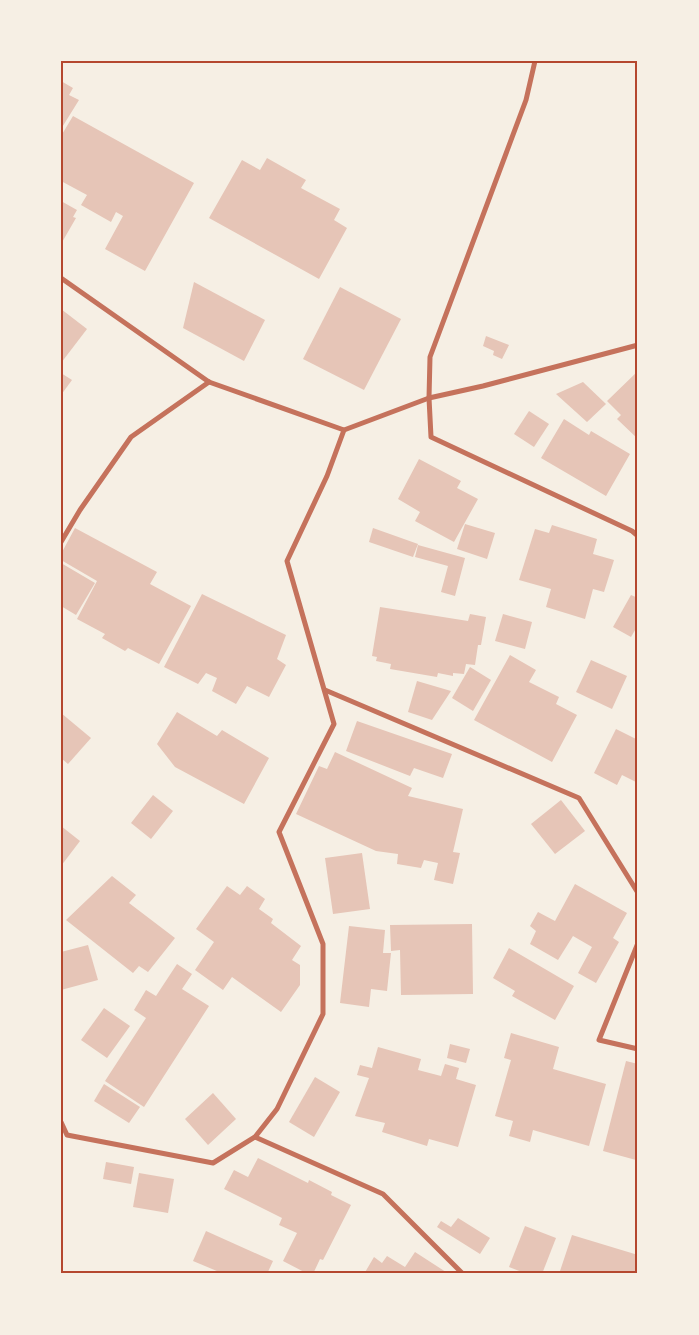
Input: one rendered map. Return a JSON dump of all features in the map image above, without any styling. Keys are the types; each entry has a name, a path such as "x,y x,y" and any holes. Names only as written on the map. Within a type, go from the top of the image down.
{"street":[{"path":"535,61 526,100 430,357 429,398 431,437 632,530 638,536"},
{"path":"61,278 209,382 344,430 429,398 483,386 638,345"},
{"path":"61,542 80,510 131,437 209,382"},
{"path":"61,1122 67,1135 213,1163 255,1137 277,1109 322,1014 322,944 279,832 334,724 287,561 327,476 344,430"},
{"path":"325,690 579,798 638,894"},
{"path":"638,943 599,1040 638,1049"},
{"path":"255,1137 383,1194 463,1274"}],"building":[{"path":"61,81 73,88 69,95 79,100 61,129"},
{"path":"73,116 194,183 145,271 105,249 123,216 116,212 111,222 81,205 87,195 61,181 61,136"},
{"path":"267,158 306,180 301,188 340,209 334,220 347,228 319,279 209,218 242,160 260,170"},
{"path":"61,201 77,210 73,217 76,218 61,244"},
{"path":"194,282 265,320 244,361 183,328"},
{"path":"340,287 401,319 364,390 303,359"},
{"path":"61,309 87,329 61,363"},
{"path":"486,336 509,345 502,359 493,355 494,351 483,346"},
{"path":"638,371 638,439 617,419 621,415 607,401"},
{"path":"61,373 72,380 61,395"},
{"path":"583,382 606,404 587,422 556,394"},
{"path":"529,411 549,424 534,447 514,434"},
{"path":"564,419 589,435 591,431 630,454 606,496 541,458"},
{"path":"419,459 461,481 457,488 478,499 454,542 415,521 420,512 398,499"},
{"path":"465,524 495,533 487,559 457,549"},
{"path":"552,525 597,539 593,554 614,560 604,592 593,589 585,619 546,607 551,589 519,580 535,529 549,533"},
{"path":"75,528 157,572 150,584 191,606 159,664 128,648 125,651 102,638 105,634 77,619 97,581 61,560 61,554"},
{"path":"373,528 418,544 413,557 369,542"},
{"path":"418,545 465,558 455,596 441,592 448,566 415,557"},
{"path":"61,563 95,583 76,615 61,606"},
{"path":"202,594 286,635 277,659 286,665 269,697 247,686 236,704 212,691 217,678 206,673 198,684 164,667"},
{"path":"631,595 638,598 638,625 631,637 613,627"},
{"path":"380,607 468,621 470,614 486,617 481,645 478,645 475,665 466,664 464,674 453,673 453,676 438,673 437,677 390,669 391,664 376,661 377,657 372,656"},
{"path":"503,614 532,622 525,649 495,641"},
{"path":"510,655 536,670 529,682 559,697 556,704 577,715 552,762 474,720"},
{"path":"591,660 627,676 612,709 576,692"},
{"path":"470,667 491,680 473,711 452,698"},
{"path":"417,681 451,691 432,720 408,712"},
{"path":"177,712 217,736 222,730 269,758 244,804 175,767 157,744"},
{"path":"61,713 91,738 68,764 61,758"},
{"path":"357,721 452,754 443,778 414,768 410,776 346,751"},
{"path":"616,729 638,740 638,783 622,775 617,785 594,773"},
{"path":"335,752 412,788 408,796 463,809 453,852 460,853 453,884 434,880 438,863 424,860 421,868 397,864 398,854 376,851 296,814 319,766 327,769"},
{"path":"153,795 173,811 151,839 131,823"},
{"path":"561,800 585,831 555,854 531,824"},
{"path":"61,826 80,841 61,866"},
{"path":"362,853 370,909 333,914 325,858"},
{"path":"112,876 136,895 129,903 175,938 148,972 139,966 133,973 66,920"},
{"path":"575,884 627,913 613,938 619,942 596,983 578,973 592,947 573,936 558,960 530,944 536,931 530,926 538,912 555,921"},
{"path":"227,886 240,895 247,886 265,899 259,909 273,919 271,923 301,946 292,960 300,965 300,985 281,1012 232,977 223,990 195,970 214,942 196,929"},
{"path":"472,924 473,994 401,995 400,950 391,951 390,925"},
{"path":"349,926 385,930 383,953 391,953 387,991 371,989 369,1007 340,1003"},
{"path":"88,945 98,980 61,990 61,952"},
{"path":"509,948 574,986 555,1020 512,996 515,991 493,978"},
{"path":"177,964 192,974 182,989 209,1006 144,1107 105,1081 146,1018 134,1010 146,990 156,996"},
{"path":"104,1008 130,1026 107,1058 81,1040"},
{"path":"511,1033 559,1047 553,1069 606,1084 589,1146 533,1130 530,1142 509,1136 513,1121 495,1116 511,1060 504,1058"},
{"path":"450,1044 470,1049 466,1063 447,1058"},
{"path":"378,1047 421,1059 418,1070 441,1076 445,1064 459,1068 456,1079 476,1085 458,1147 429,1139 427,1146 382,1132 385,1123 355,1116 369,1078 357,1075 360,1065 372,1068"},
{"path":"626,1061 638,1064 638,1154 636,1160 603,1151"},
{"path":"315,1077 340,1092 314,1137 289,1122"},
{"path":"104,1084 140,1107 129,1123 94,1101"},
{"path":"213,1093 236,1119 208,1145 185,1119"},
{"path":"258,1158 308,1183 309,1180 332,1192 331,1195 351,1205 323,1260 320,1259 313,1274 308,1274 283,1261 297,1233 279,1225 282,1218 224,1189 234,1170 248,1177"},
{"path":"106,1162 134,1167 131,1184 103,1179"},
{"path":"139,1173 174,1179 168,1213 133,1207"},
{"path":"458,1218 490,1238 480,1254 437,1227 441,1221 451,1227"},
{"path":"525,1226 556,1238 542,1274 527,1274 509,1267"},
{"path":"206,1231 273,1261 267,1274 224,1274 193,1261"},
{"path":"572,1235 638,1255 638,1274 559,1274"},
{"path":"415,1252 449,1274 364,1274 374,1257 382,1263 387,1256 405,1267"}]}
